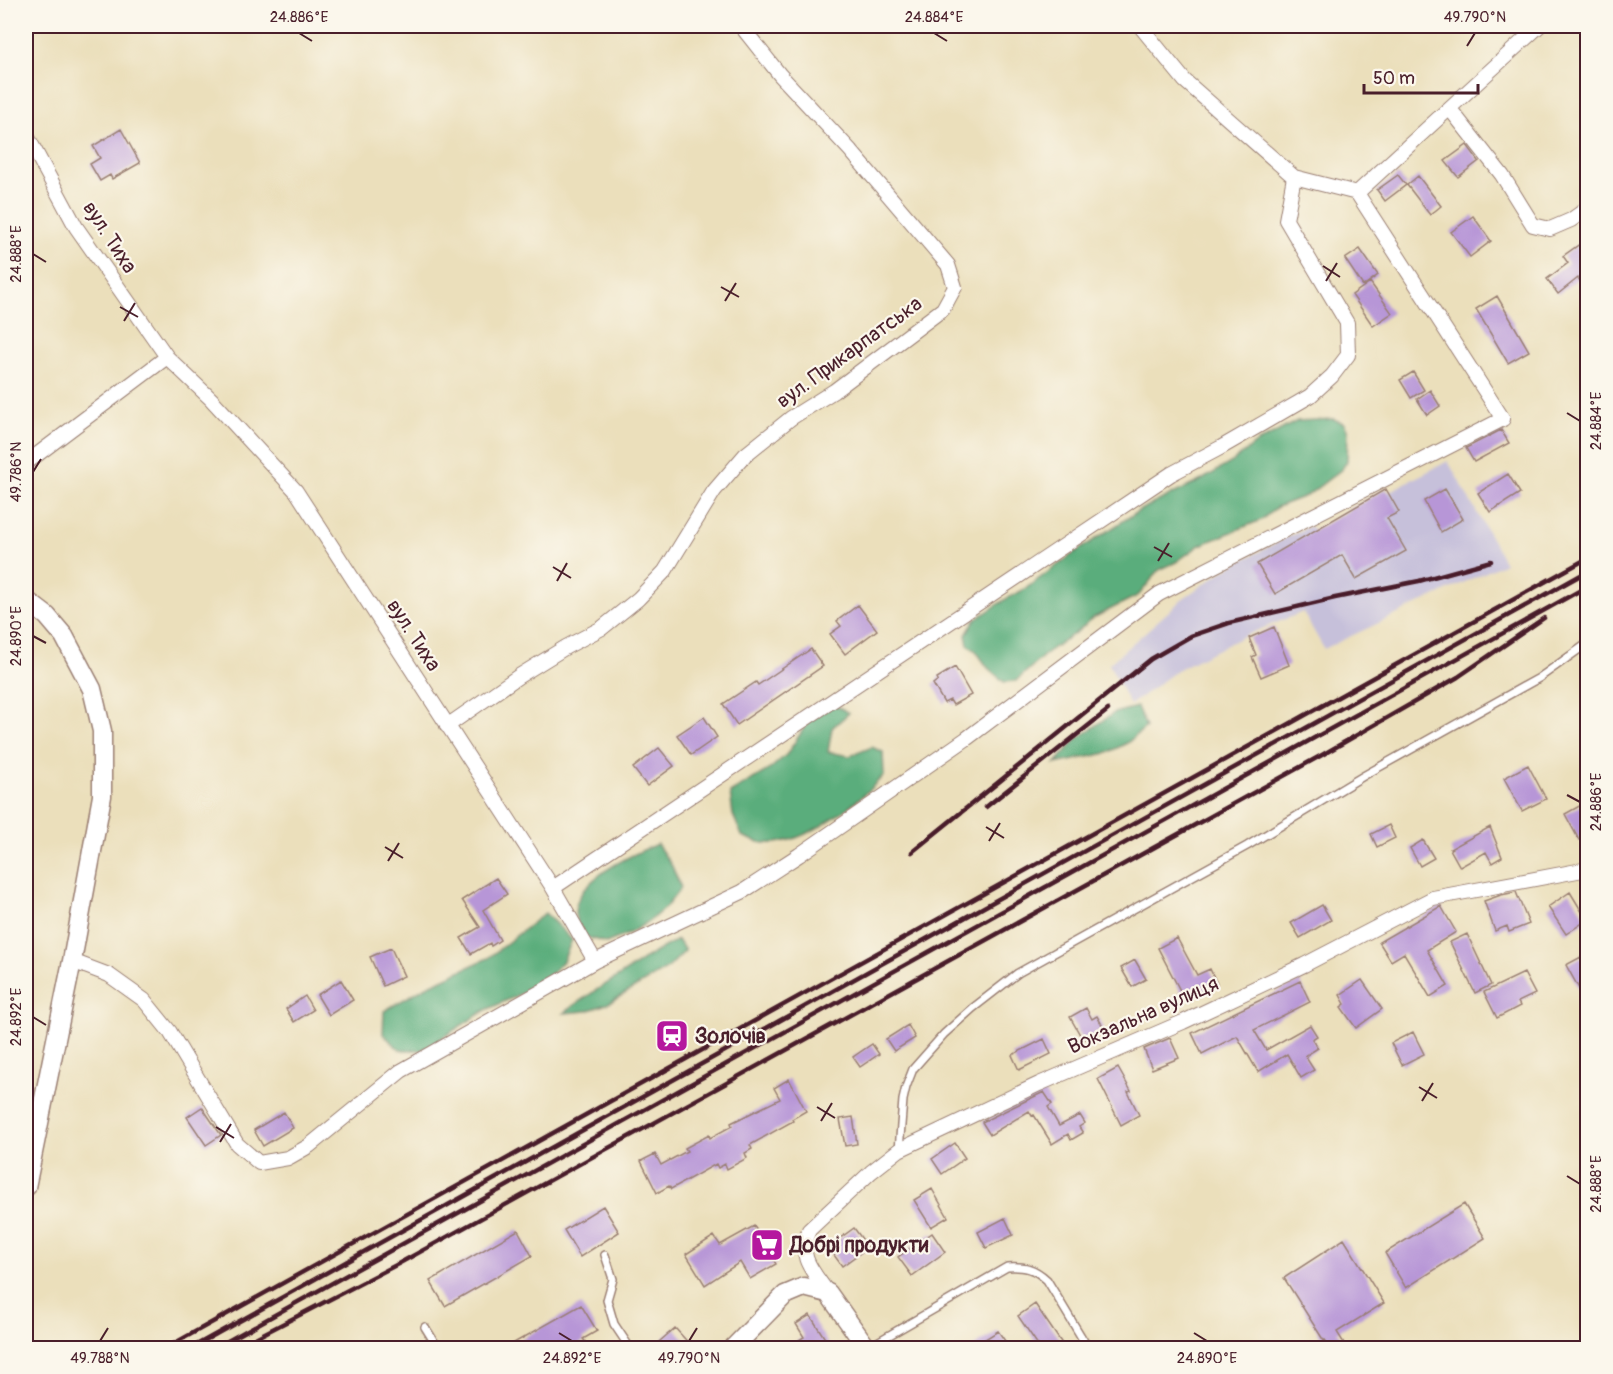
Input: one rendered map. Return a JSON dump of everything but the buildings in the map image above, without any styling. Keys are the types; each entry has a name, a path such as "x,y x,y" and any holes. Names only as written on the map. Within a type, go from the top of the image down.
{"street":[{"name":"вул. Прикарпатська","path":"447,726 519,676 602,628 638,598 665,571 714,491 745,455 791,418 834,391 943,309 955,287 948,265 850,150 780,75 741,26"},
{"path":"72,961 109,975 144,1000 170,1032 237,1144 259,1163 288,1158 309,1146 401,1071 595,961 742,892 966,739 1159,594 1503,419 1357,193 1294,177 1185,81 1140,26"},
{"path":"1357,193 1539,26"},
{"path":"1450,109 1502,175 1533,225 1550,230 1571,220 1587,208"},
{"name":"вул. Тиха","path":"26,134 76,227 167,357 211,399 296,491 552,888 595,961"},
{"path":"552,888 1171,474 1310,396 1332,376 1348,356 1347,323 1286,220 1294,177"},
{"path":"26,464 167,357"},
{"path":"26,600 47,616 68,643 92,688 102,731 102,796 72,961 34,1130 26,1187"},
{"name":"Вокзальна вулиця","path":"828,1293 808,1265 804,1254 804,1242 809,1230 870,1172 899,1149 1039,1084 1183,1022 1304,965 1365,931 1433,898 1587,869"},
{"path":"733,1348 785,1295 804,1287 828,1293 867,1348"}],"lane":[{"path":"899,1149 903,1100 914,1069 945,1034 973,1008 1018,973 1247,846 1365,775 1539,678 1587,643"},
{"path":"605,1255 613,1279 607,1300 614,1324 630,1348"},
{"path":"867,1348 1007,1267 1025,1266 1038,1271 1047,1280 1088,1348"},
{"path":"425,1327 438,1348"}],"shaded area":[{"path":"1448,461 1505,563 1324,649 1303,612 1246,635 1179,669 1130,705 1109,664 1185,597 1231,566 1310,526 1314,531 1386,488 1388,492"}],"green space":[{"path":"1333,419 1344,423 1348,432 1347,461 1342,469 1308,495 1277,507 1261,520 1200,545 1176,562 1159,570 1139,595 1093,618 1049,651 1016,681 1004,682 968,645 966,635 975,620 1025,589 1074,553 1140,510 1200,481 1232,462 1255,444 1297,421"},
{"path":"830,702 849,713 832,728 828,752 850,756 872,747 883,752 884,775 860,798 829,821 796,838 765,843 742,836 733,815 730,793 770,769 787,754 812,716"},
{"path":"1137,707 1146,727 1127,743 1107,753 1055,764 1077,739 1114,713"},
{"path":"657,844 672,866 681,888 666,907 648,922 628,934 606,943 583,936 575,914 577,902 584,890 606,870"},
{"path":"545,913 572,940 563,961 547,978 527,991 484,1011 423,1050 400,1050 383,1034 384,1011 425,987 488,958"},
{"path":"678,940 685,951 668,968 609,1003 587,1011 564,1013 663,947"}],"railway":[{"path":"166,1348 1588,558"},
{"path":"912,852 1151,659 1191,636 1229,623 1419,581 1491,561"},
{"path":"191,1348 1588,571"},
{"path":"215,1348 1588,586"},
{"path":"236,1348 398,1264 1322,755 1458,677 1544,618"},
{"path":"986,807 1108,710"}],"place":[{"name":"Золочів","path":"672,1036"},
{"name":"Добрі продукти","path":"767,1245"}]}
